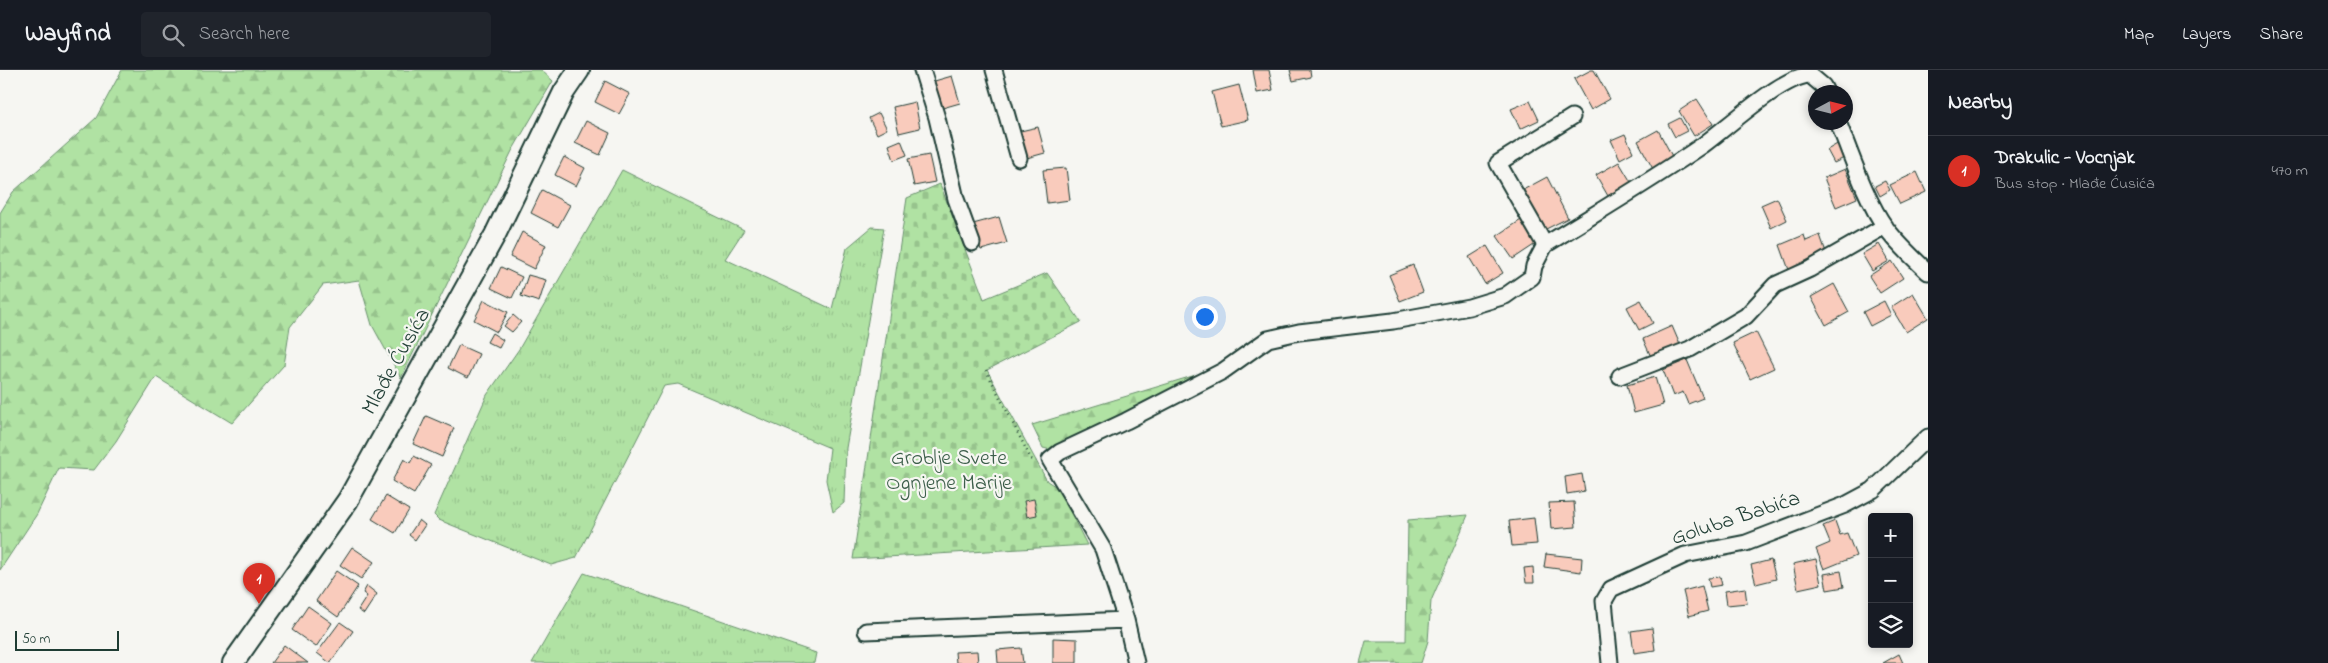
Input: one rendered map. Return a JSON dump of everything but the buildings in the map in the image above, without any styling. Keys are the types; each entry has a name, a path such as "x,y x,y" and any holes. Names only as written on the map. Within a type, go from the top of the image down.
{"street":[{"name":"Mlađe Ćusića","path":"233,663 348,500 495,235 564,92 579,70"},
{"path":"922,70 937,118 956,199 972,243"},
{"path":"994,70 1020,158"},
{"path":"1136,663 1126,620 1103,549 1050,460 1060,452 1126,421 1223,371 1268,339 1299,332 1393,320 1469,307 1505,296 1532,277 1534,266 1545,245 1703,145 1784,84 1809,72 1822,85"},
{"path":"1545,245 1498,163 1572,117"},
{"path":"1841,130 1866,190 1884,226 1909,255 1928,272"},
{"path":"1620,376 1690,349 1746,316 1774,285 1810,269 1884,226"},
{"name":"Goluba Babića","path":"1610,663 1604,601 1611,589 1685,555 1746,543 1845,505 1873,490 1928,437"},
{"path":"866,631 1126,620"}],"path":[{"path":"986,370 1031,459 1053,467"}],"green space":[{"path":"122,70 541,70 553,81 512,151 401,378 372,325 359,280 323,285 290,327 284,365 232,423 156,377 116,441 94,470 59,468 37,514 0,570 0,213 13,192 96,118"},
{"path":"622,170 744,230 725,259 832,309 847,248 872,227 884,228 846,448 844,503 833,512 826,480 830,448 678,384 664,386 576,558 551,565 439,520 434,515 487,395 519,349"},
{"name":"Groblje Svete Ognjene Marije","path":"940,184 984,299 1047,273 1081,322 987,370 1047,481 1058,488 1087,545 853,559 907,198"},
{"path":"1209,371 1060,452 1043,448 1032,425"},
{"path":"1468,515 1431,601 1428,641 1421,663 1360,663 1366,641 1406,641 1408,520"},
{"path":"584,573 816,653 814,663 532,663"}],"place":[{"name":"Drakulic - Vocnjak","path":"259,604"}]}
